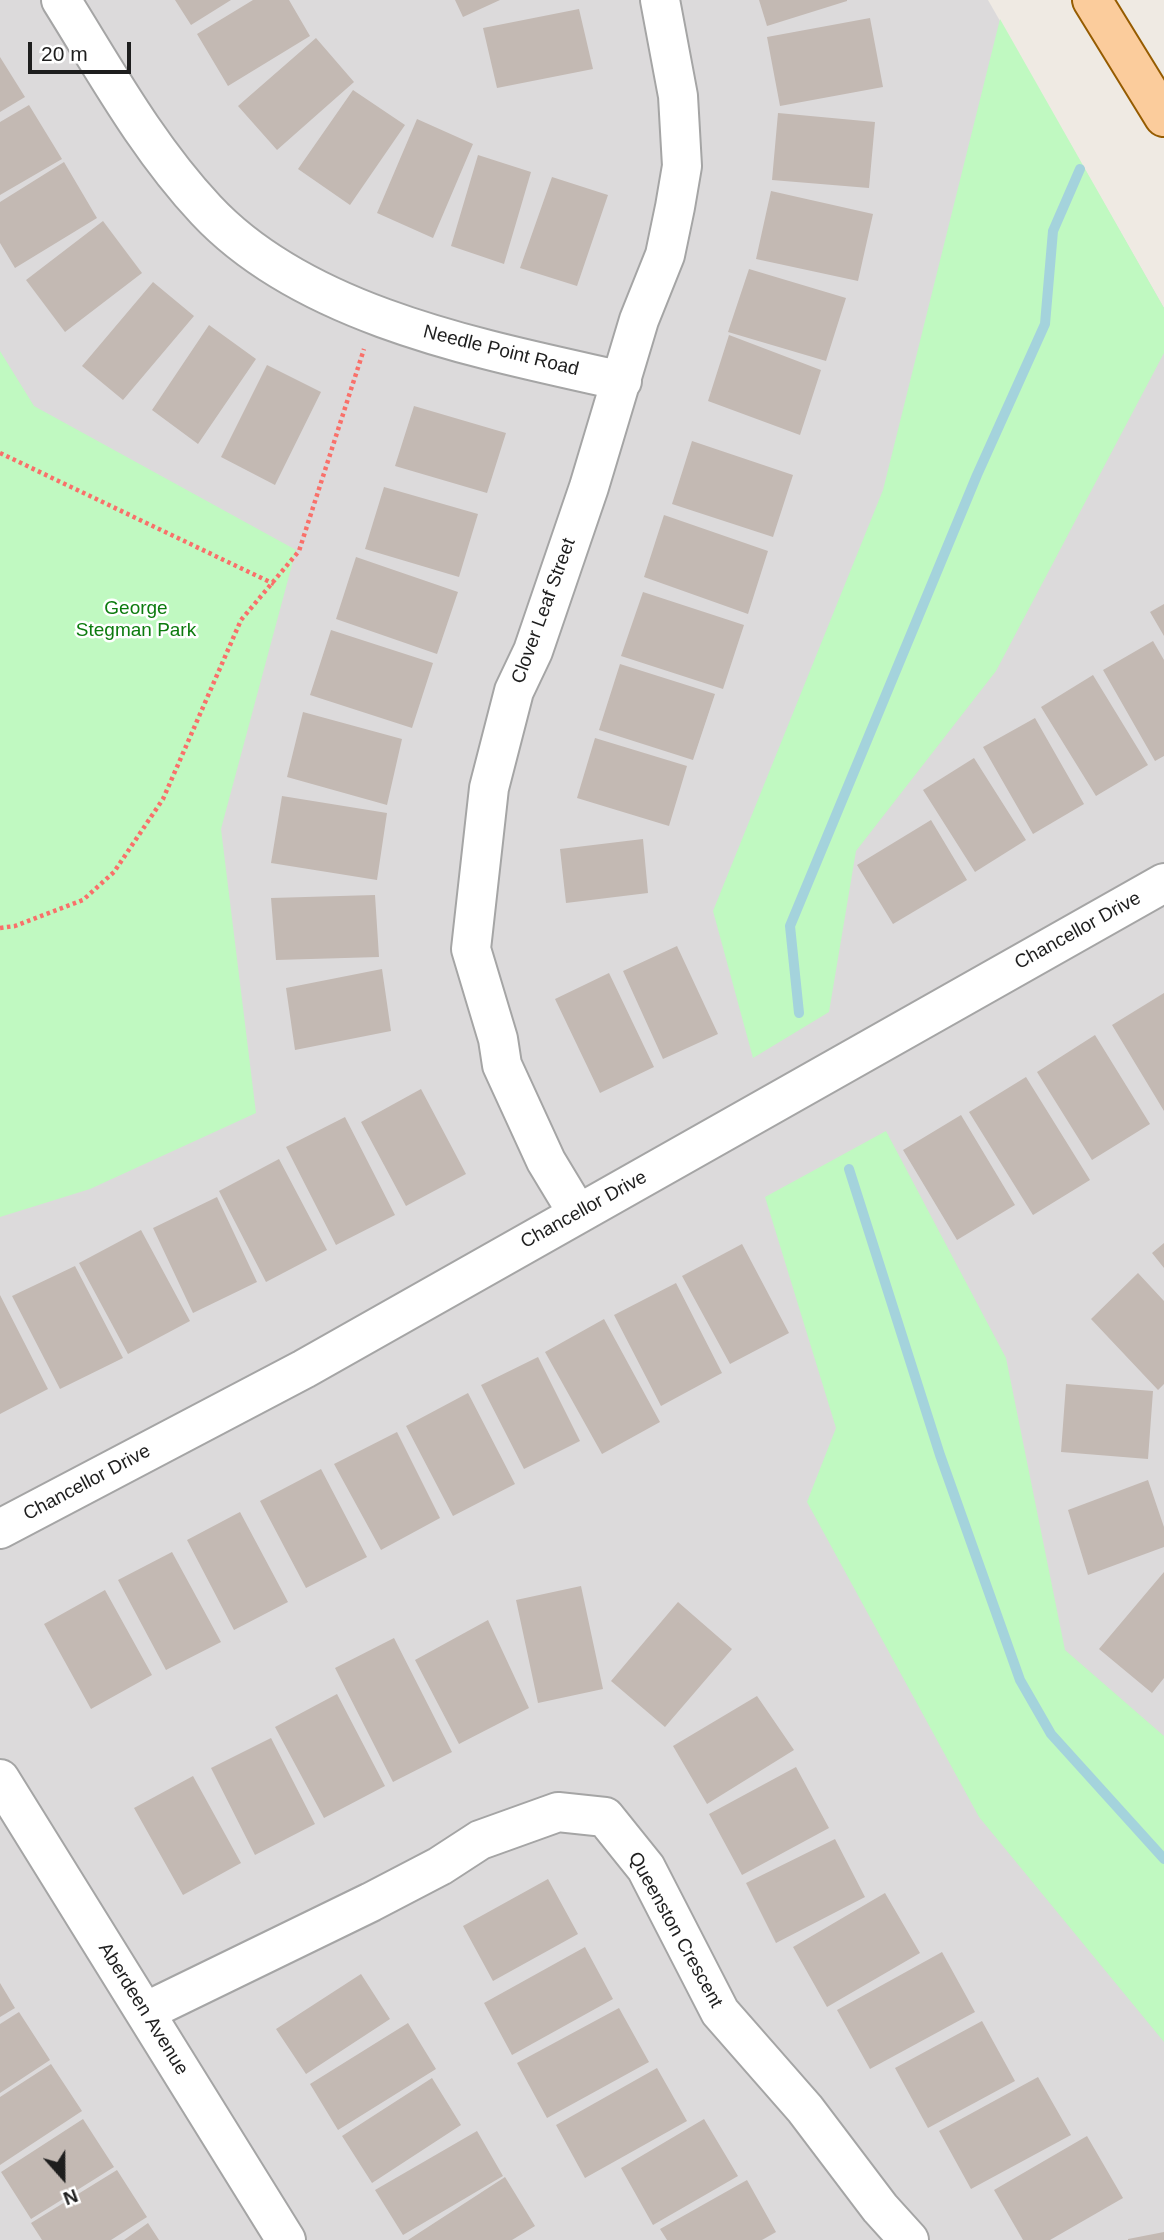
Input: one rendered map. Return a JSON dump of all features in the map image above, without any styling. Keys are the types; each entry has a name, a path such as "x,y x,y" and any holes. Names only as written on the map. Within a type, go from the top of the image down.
{"main road":[{"path":"1092,0 1164,117"}],"street":[{"name":"Needle Point Road","path":"61,0 100,68 170,170 208,212 248,247 291,275 375,315 454,343 622,381"},
{"name":"Clover Leaf Street","path":"578,1214 546,1161 502,1065 498,1039 471,950 479,852 489,788 514,691 533,651 589,487 639,320 665,255 682,166 678,96 660,0"},
{"name":"Chancellor Drive","path":"0,1530 304,1369 1164,883"},
{"name":"Aberdeen Avenue","path":"0,1779 286,2240"},
{"name":"Queenston Crescent","path":"145,2012 371,1902 440,1866 480,1840 558,1812 605,1817 646,1868 720,2012 805,2109 880,2208 909,2240"}],"path":[{"path":"0,928 15,926 83,900 114,872 163,799 242,620 299,551 375,315"},
{"path":"0,453 274,584"}],"shaded area":[{"path":"0,0 988,0 1164,308 1164,2240 0,2240"}],"green space":[{"path":"1000,19 1164,308 1164,353 996,671 856,851 829,1012 753,1058 713,911 883,490"},
{"name":"George Stegman Park","path":"0,351 34,406 296,550 221,829 256,1113 90,1189 0,1217"},
{"path":"886,1131 1006,1358 1065,1650 1164,1736 1164,2042 979,1817 807,1502 836,1428 765,1197"}],"building":[{"path":"175,0 231,0 191,25"},
{"path":"253,0 289,0 310,36 228,86 197,34"},
{"path":"455,0 500,0 463,17"},
{"path":"759,0 847,0 847,1 767,26"},
{"path":"579,9 593,69 497,88 483,28"},
{"path":"870,18 883,87 780,106 767,37"},
{"path":"316,38 354,82 277,150 238,106"},
{"path":"0,57 25,97 0,112"},
{"path":"353,90 405,125 350,205 298,169"},
{"path":"29,105 62,159 0,195 0,122"},
{"path":"778,113 875,122 869,188 772,180"},
{"path":"417,119 473,144 433,238 377,213"},
{"path":"478,155 531,172 504,264 451,246"},
{"path":"64,162 97,218 15,268 0,243 0,202"},
{"path":"552,177 608,195 577,286 520,268"},
{"path":"771,191 873,214 858,281 756,259"},
{"path":"103,221 142,273 65,332 26,280"},
{"path":"749,269 846,298 826,361 728,332"},
{"path":"153,282 194,316 123,400 82,366"},
{"path":"209,325 256,359 198,444 152,410"},
{"path":"729,335 821,370 800,435 708,401"},
{"path":"267,365 321,392 275,485 221,457"},
{"path":"414,406 506,433 487,493 395,466"},
{"path":"692,441 793,475 773,537 672,504"},
{"path":"384,487 478,514 459,577 365,549"},
{"path":"664,515 768,551 748,614 644,577"},
{"path":"356,557 458,592 437,654 336,619"},
{"path":"643,592 744,625 723,689 621,656"},
{"path":"1164,604 1164,636 1150,612"},
{"path":"331,630 433,663 412,728 310,695"},
{"path":"1153,641 1164,660 1164,756 1155,761 1103,670"},
{"path":"620,664 715,694 693,760 599,730"},
{"path":"1093,675 1148,765 1096,796 1041,707"},
{"path":"303,712 402,739 387,805 287,777"},
{"path":"1035,718 1084,804 1033,834 983,747"},
{"path":"595,738 687,766 669,826 577,798"},
{"path":"974,758 1026,840 975,872 923,790"},
{"path":"282,796 387,813 377,880 271,863"},
{"path":"931,820 967,880 893,924 857,865"},
{"path":"643,839 648,893 566,903 560,849"},
{"path":"375,895 379,957 276,960 271,898"},
{"path":"677,946 718,1034 663,1059 623,971"},
{"path":"382,969 391,1031 295,1050 286,988"},
{"path":"609,973 654,1067 600,1093 555,999"},
{"path":"1164,993 1164,1111 1112,1025"},
{"path":"1095,1035 1150,1124 1092,1160 1037,1072"},
{"path":"1026,1077 1090,1180 1033,1215 969,1112"},
{"path":"421,1089 466,1174 406,1206 361,1122"},
{"path":"961,1115 1015,1205 957,1240 903,1150"},
{"path":"345,1117 395,1215 336,1245 286,1147"},
{"path":"279,1159 327,1250 266,1282 219,1191"},
{"path":"217,1197 257,1282 193,1313 153,1228"},
{"path":"141,1230 190,1321 128,1354 79,1263"},
{"path":"1164,1243 1164,1268 1152,1253"},
{"path":"742,1244 789,1333 730,1364 682,1276"},
{"path":"75,1266 123,1358 60,1389 12,1296"},
{"path":"1138,1273 1164,1301 1164,1384 1158,1390 1091,1319"},
{"path":"676,1283 722,1373 661,1406 614,1315"},
{"path":"0,1295 48,1389 0,1414"},
{"path":"604,1319 660,1422 602,1454 545,1352"},
{"path":"538,1357 580,1441 524,1469 481,1385"},
{"path":"1066,1384 1153,1391 1148,1459 1061,1452"},
{"path":"468,1393 515,1484 453,1516 406,1426"},
{"path":"397,1432 440,1518 381,1550 334,1464"},
{"path":"321,1469 367,1557 306,1588 260,1501"},
{"path":"1148,1480 1164,1527 1164,1547 1088,1575 1068,1510"},
{"path":"240,1512 288,1602 234,1630 187,1540"},
{"path":"172,1552 221,1642 166,1670 118,1580"},
{"path":"1164,1572 1164,1678 1152,1693 1099,1649"},
{"path":"581,1586 603,1689 538,1703 516,1600"},
{"path":"105,1590 152,1675 91,1709 44,1624"},
{"path":"678,1602 732,1649 665,1727 611,1681"},
{"path":"488,1620 529,1708 459,1744 415,1660"},
{"path":"394,1638 452,1752 393,1782 335,1668"},
{"path":"337,1694 385,1786 324,1818 275,1727"},
{"path":"757,1696 794,1750 707,1804 673,1746"},
{"path":"271,1738 315,1824 255,1855 211,1768"},
{"path":"796,1767 829,1828 742,1875 709,1814"},
{"path":"193,1776 241,1863 183,1895 134,1808"},
{"path":"835,1839 865,1897 776,1943 746,1883"},
{"path":"548,1879 578,1934 493,1981 463,1926"},
{"path":"885,1893 920,1953 827,2007 793,1947"},
{"path":"585,1947 613,1999 512,2055 484,2003"},
{"path":"942,1952 975,2012 870,2069 837,2010"},
{"path":"361,1974 390,2019 306,2074 276,2029"},
{"path":"0,1983 15,2008 0,2017"},
{"path":"619,2008 649,2062 547,2118 517,2063"},
{"path":"19,2012 50,2060 0,2093 0,2024"},
{"path":"982,2021 1015,2081 928,2128 895,2068"},
{"path":"408,2023 436,2069 338,2130 310,2084"},
{"path":"51,2064 82,2111 0,2165 0,2097"},
{"path":"657,2068 687,2121 585,2178 556,2125"},
{"path":"1038,2077 1071,2135 971,2189 939,2131"},
{"path":"432,2078 461,2125 372,2183 342,2136"},
{"path":"83,2119 114,2167 31,2219 1,2172"},
{"path":"704,2119 738,2176 653,2225 621,2168"},
{"path":"477,2131 503,2176 403,2235 375,2190"},
{"path":"1087,2136 1123,2198 1050,2240 1023,2240 994,2190"},
{"path":"117,2170 147,2217 111,2240 42,2240 31,2223"},
{"path":"505,2177 535,2226 512,2240 408,2240"},
{"path":"747,2180 776,2232 762,2240 667,2240 660,2229"},
{"path":"148,2223 159,2240 124,2240"},
{"path":"1164,2232 1164,2240 1128,2240 1128,2239"}],"waterway":[{"path":"799,1013 790,926 977,475 1045,324 1053,231 1080,169"},
{"path":"849,1169 940,1455 1020,1680 1051,1734 1164,1859"}]}
